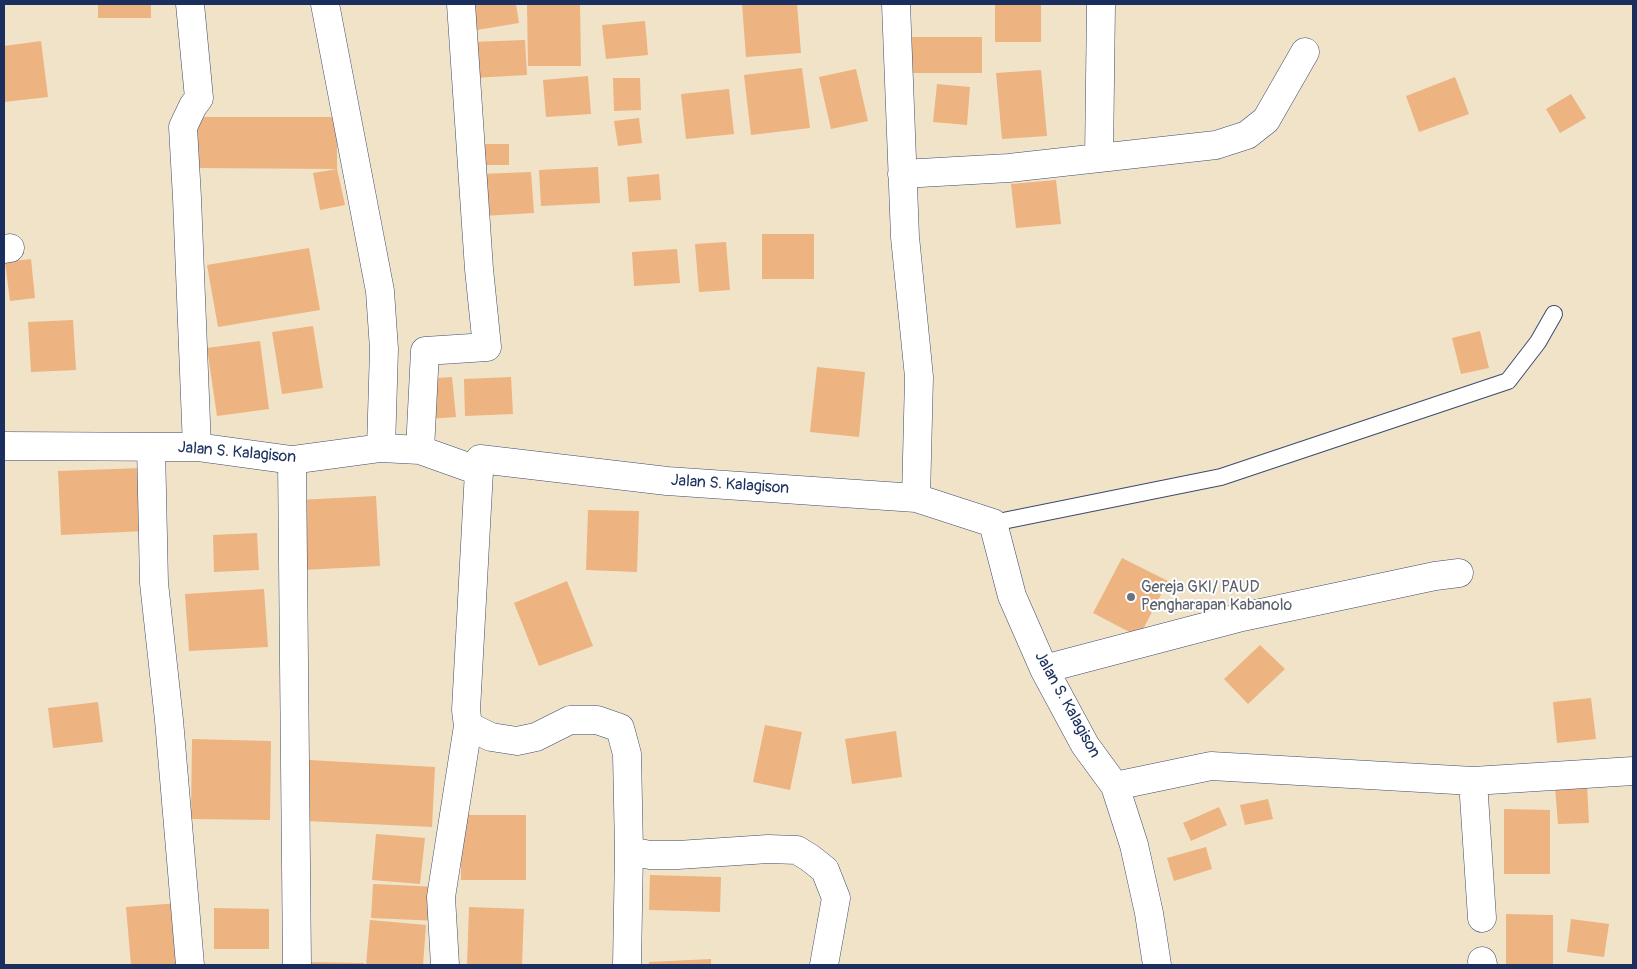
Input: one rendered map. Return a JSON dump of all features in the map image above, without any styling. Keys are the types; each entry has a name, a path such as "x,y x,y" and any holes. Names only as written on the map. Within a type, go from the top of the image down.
{"street":[{"path":"190,4 199,98 192,106 182,127 187,198 197,448"},
{"path":"325,4 380,291 384,349 381,448"},
{"path":"420,450 425,350 486,347 461,4"},
{"path":"896,4 905,237 919,377 916,498"},
{"path":"1099,158 1101,4"},
{"path":"902,174 1009,168 1216,145 1247,135 1266,120 1305,52"},
{"name":"Jalan S. Kalagison","path":"4,446 197,448 292,460 381,448 420,450 479,471 480,459 667,481 916,498 992,523 1012,596 1044,669 1084,745 1115,786 1134,845 1149,913 1156,965"},
{"path":"151,447 154,583 169,720 190,965"},
{"path":"292,460 297,965"},
{"path":"445,965 441,897 468,726 466,710 479,471"},
{"path":"1044,669 1242,617 1435,576 1459,573"},
{"path":"468,726 490,737 517,741 536,737 570,720 597,720 620,728 627,754 629,851 627,965"},
{"path":"1115,786 1211,766 1473,781 1633,770"},
{"path":"1473,781 1482,918"},
{"path":"629,851 650,855 678,855 768,849 797,850 825,870 836,898 824,965"}],"lane":[{"path":"992,523 1221,477 1508,381 1538,342 1554,314"}],"building":[{"path":"98,4 151,4 151,18 98,18"},
{"path":"516,4 519,23 471,31 467,5"},
{"path":"527,4 580,4 581,66 528,66"},
{"path":"742,4 797,4 801,53 746,57"},
{"path":"995,4 1041,4 1041,42 995,42"},
{"path":"645,21 648,55 606,59 602,25"},
{"path":"912,37 982,37 982,73 912,73"},
{"path":"525,40 527,75 473,78 471,42"},
{"path":"41,41 48,97 4,102 4,46"},
{"path":"802,68 810,128 751,135 744,75"},
{"path":"856,69 868,121 831,129 819,77"},
{"path":"1041,70 1047,136 1002,139 996,73"},
{"path":"588,76 591,114 546,117 543,80"},
{"path":"1455,77 1469,114 1419,132 1406,96"},
{"path":"613,78 640,78 641,110 614,111"},
{"path":"937,84 970,87 967,125 933,122"},
{"path":"729,89 734,134 686,139 681,94"},
{"path":"1571,94 1586,118 1560,133 1546,109"},
{"path":"196,117 337,117 337,169 196,168"},
{"path":"639,118 642,143 618,146 614,121"},
{"path":"477,144 509,144 509,165 477,165"},
{"path":"598,167 600,203 541,206 539,170"},
{"path":"337,169 345,205 320,210 313,173"},
{"path":"531,172 534,213 483,216 480,174"},
{"path":"659,174 661,200 629,202 627,177"},
{"path":"1056,180 1061,224 1016,228 1011,184"},
{"path":"762,234 814,234 814,279 762,279"},
{"path":"726,242 730,290 699,292 695,244"},
{"path":"309,248 320,310 218,327 207,265"},
{"path":"677,249 680,283 634,286 632,252"},
{"path":"31,259 35,298 10,301 5,262"},
{"path":"73,320 76,370 31,372 28,322"},
{"path":"313,326 323,388 282,394 272,332"},
{"path":"1480,331 1489,368 1461,374 1452,338"},
{"path":"260,341 269,409 217,416 207,348"},
{"path":"817,367 865,372 859,437 810,432"},
{"path":"452,377 456,417 427,419 423,379"},
{"path":"511,377 513,414 465,416 464,379"},
{"path":"142,468 145,531 61,535 58,471"},
{"path":"376,496 380,566 303,570 299,500"},
{"path":"588,510 639,511 637,572 586,570"},
{"path":"257,533 259,570 214,572 213,535"},
{"name":"Gereja GKI/ PAUD Pengharapan Kabanolo","path":"1122,558 1168,581 1139,637 1093,613"},
{"path":"567,581 593,646 539,666 514,603"},
{"path":"264,589 268,647 189,651 185,594"},
{"path":"1260,645 1285,669 1248,704 1224,679"},
{"path":"1591,698 1596,739 1557,743 1553,702"},
{"path":"98,702 103,742 53,748 48,708"},
{"path":"765,725 802,732 790,790 753,782"},
{"path":"896,731 902,777 852,784 845,739"},
{"path":"192,739 271,741 270,820 191,819"},
{"path":"309,760 435,767 432,827 306,821"},
{"path":"1587,785 1589,823 1558,824 1555,787"},
{"path":"1268,799 1273,819 1245,825 1240,805"},
{"path":"1219,807 1227,825 1191,841 1183,823"},
{"path":"1504,809 1550,810 1550,874 1504,874"},
{"path":"461,815 526,815 526,880 461,880"},
{"path":"376,834 425,838 420,884 372,880"},
{"path":"1206,847 1212,869 1174,881 1167,858"},
{"path":"650,875 721,877 720,912 649,910"},
{"path":"373,884 440,887 439,921 371,918"},
{"path":"179,903 186,965 131,965 126,907"},
{"path":"469,907 524,909 522,965 467,965"},
{"path":"214,908 269,909 269,949 214,949"},
{"path":"1506,914 1553,915 1553,965 1506,965"},
{"path":"1571,919 1609,924 1604,957 1567,952"},
{"path":"370,920 426,925 423,965 366,965"},
{"path":"711,959 711,965 649,965 649,962"},
{"path":"302,962 364,963 364,965 302,965"}],"place":[{"name":"Gereja GKI/ PAUD Pengharapan Kabanolo","path":"1131,597"}]}
